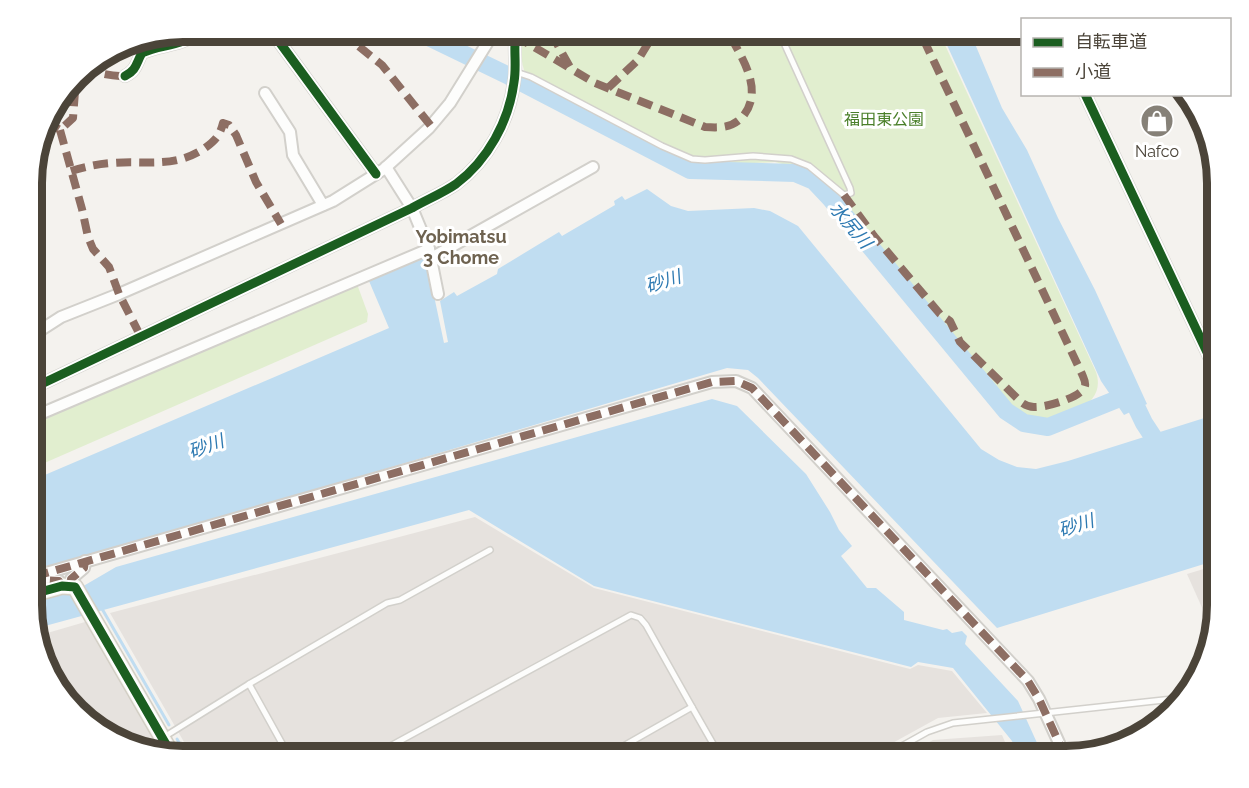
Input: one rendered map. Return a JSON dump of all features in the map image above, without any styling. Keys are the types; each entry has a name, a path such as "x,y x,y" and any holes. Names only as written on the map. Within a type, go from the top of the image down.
{"street":[{"path":"125,76 136,68 142,53 182,42"},
{"path":"280,42 412,208 430,253 438,294"},
{"path":"42,329 61,317 323,205 381,170 409,148 444,111 488,42"},
{"path":"42,384 412,208 455,184 476,167 489,150 501,127 515,77 514,42"},
{"path":"265,93 290,132 293,155 323,205"},
{"path":"1086,96 1207,352"},
{"path":"42,413 430,253 593,167"},
{"path":"42,574 712,382 736,381 752,388 1028,681 1060,746"},
{"path":"69,586 71,579 84,568 85,561"},
{"path":"42,579 59,581 69,586 98,624 165,736 168,745"},
{"path":"42,592 69,586"}],"lane":[{"path":"515,77 531,77 662,146 692,159 760,156 791,159 809,166 844,195 848,195 851,193 850,188 783,42"},
{"path":"165,736 387,603 400,600 490,550"},
{"path":"390,746 631,615 640,618 646,625 714,746"},
{"path":"249,684 283,746"},
{"path":"902,746 941,726 1171,699"},
{"path":"624,746 692,707"}],"shaded area":[{"path":"475,517 594,588 910,669 918,665 952,671 987,713 938,718 887,746 186,746 110,613"},
{"path":"1207,568 1206,618 1187,574"},
{"path":"85,622 91,626 157,744 138,739 121,731 83,705 71,691 57,667 45,634"},
{"path":"1002,735 1007,746 922,746 933,740"}],"green space":[{"name":"福田東公園","path":"522,42 944,42 1096,372 1098,386 1094,396 1081,407 1049,419 1035,420 1016,414 832,192 816,176 775,162 713,165 693,163 663,151 532,84 523,66"},
{"path":"357,284 368,314 367,322 42,464 42,418"}],"water":[{"path":"946,42 974,42 1002,108 1027,150 1147,404 1124,415 1101,381"},
{"name":"砂川","path":"647,189 671,206 688,211 754,208 770,211 798,226 981,449 1017,467 1036,469 1068,461 1207,417 1207,563 997,628 758,378 748,370 727,368 42,570 42,476 389,328 369,281 422,257 426,258 444,343 448,342 440,301 454,292 457,296 497,274 498,269 559,232 562,236 615,205 614,201 622,196 625,200"},
{"path":"712,399 737,406 806,474 839,530 852,546 841,556 867,588 876,588 904,612 904,620 947,629 952,633 962,631 967,636 965,644 1018,701 1038,746 1014,746 953,668 918,662 911,667 594,586 469,510 44,626 42,598 59,593 68,595 116,567"}],"waterway":[{"name":"水尻川","path":"439,42 690,170 795,173 814,181 1006,411 1024,423 1048,427 1130,394 1144,423 1165,455"},
{"path":"101,607 169,725"},
{"path":"177,739 181,746"}],"marked path":[{"path":"353,42 382,65 431,126"},
{"path":"525,42 570,68"},
{"path":"556,42 571,69 595,83 705,127 731,125 744,115 750,105 751,83 744,62 733,42"},
{"path":"608,88 638,60 649,42"},
{"path":"844,195 874,236 940,314 950,321 960,342 1021,402 1030,407 1039,407 1061,402 1081,392 1085,386 1082,374 925,42"},
{"path":"95,72 125,76"},
{"path":"54,126 60,130 73,118 75,92"},
{"path":"71,171 106,163 160,162 182,159 193,155 212,142 219,134 223,123 229,125 236,135 256,182 281,224"},
{"path":"60,130 88,237 93,249 109,267 119,294 141,337"},
{"path":"42,574 712,382 736,381 752,388 1028,681 1039,699 1060,746"},
{"path":"70,586 71,579 84,568 85,561"},
{"path":"42,579 59,581 62,586"}],"cycle path":[{"path":"125,76 134,69 142,53 180,42"},
{"path":"279,42 376,174"},
{"path":"42,384 412,208 456,184 478,163 502,125 514,82 515,42"},
{"path":"1086,96 1207,352"},
{"path":"42,592 62,586 75,587 166,745"}],"place":[{"name":"Nafco","path":"1157,121"}],"district":[{"name":"Yobimatsu 3 Chome","path":"461,246"}]}
